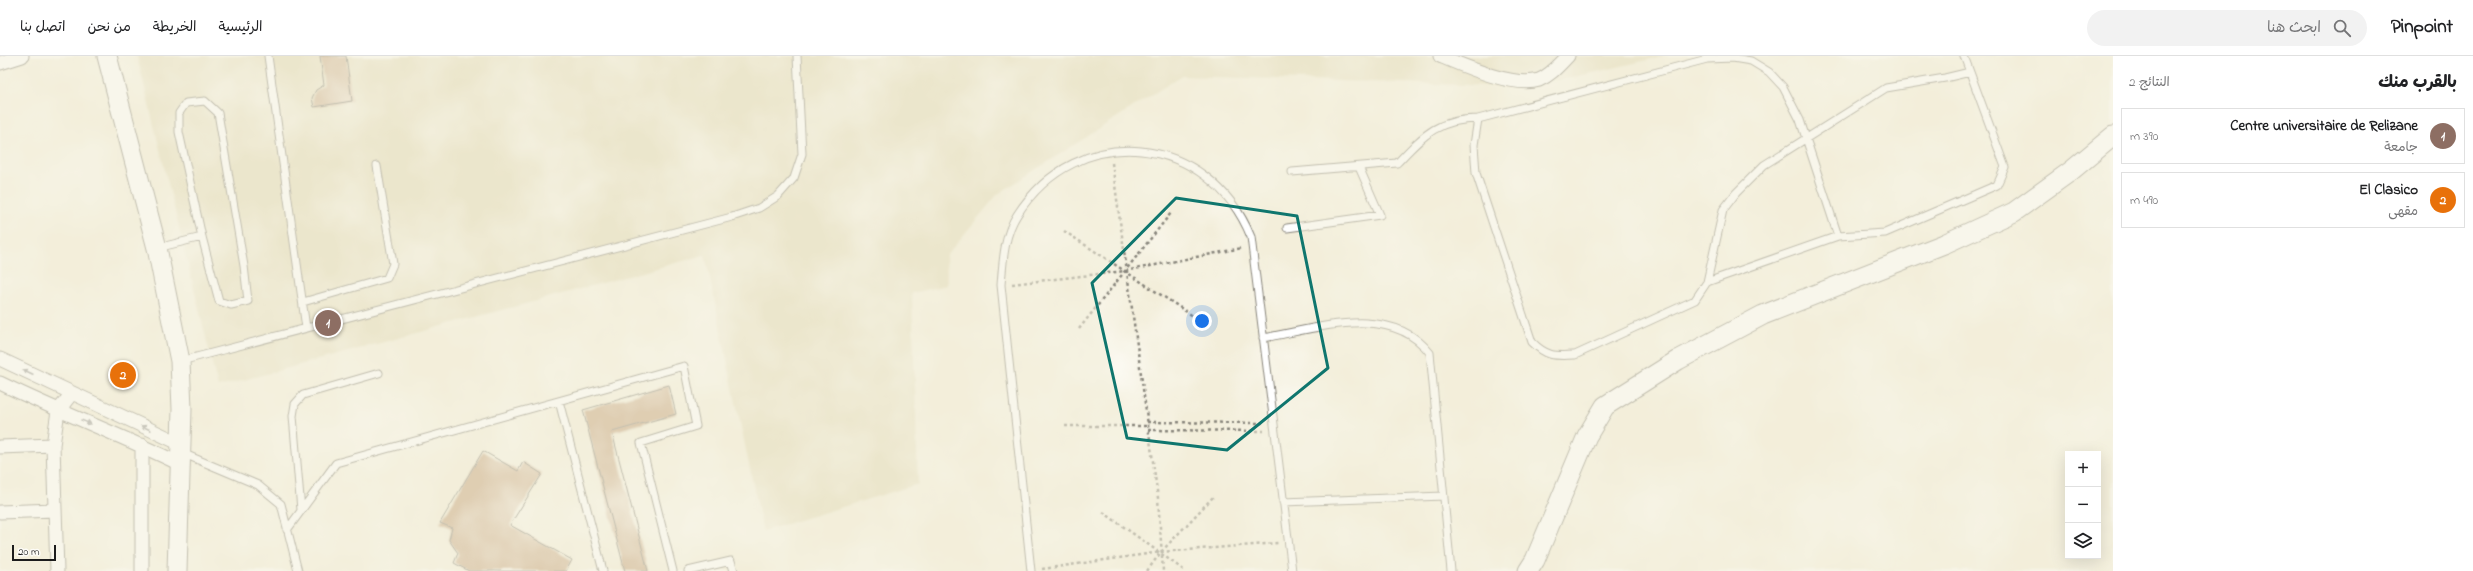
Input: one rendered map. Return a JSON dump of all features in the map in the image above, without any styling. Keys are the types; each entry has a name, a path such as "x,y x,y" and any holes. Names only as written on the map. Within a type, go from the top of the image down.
{"street":[{"path":"107,56 157,248 180,361 181,453 177,571"},
{"path":"1440,56 1501,78 1522,81 1538,80 1549,75 1568,56"},
{"path":"0,64 18,57"},
{"path":"1528,571 1535,560 1587,436 1605,406 1678,360 1764,315 1944,244 2014,212 2070,171 2113,136"},
{"path":"0,359 72,393 181,453"},
{"path":"0,383 58,411 142,445 181,453"},
{"path":"57,571 53,445 58,411 72,393"},
{"path":"0,447 53,445"},
{"path":"142,445 142,571"},
{"path":"0,512 55,510"}],"lane":[{"path":"268,56 306,328"},
{"path":"180,361 732,217 759,208 778,196 794,178 802,154 797,56"},
{"path":"1707,282 1838,236 1885,233 1997,185 2005,167 1964,56"},
{"path":"1292,172 1397,164 1428,132 1461,119 1478,119 1707,59 1733,58 1751,61 1769,72 1783,87 1800,120 1838,236"},
{"path":"1478,119 1474,145 1476,173 1532,342 1543,353 1557,356 1576,355 1695,300 1707,282 1723,210 1736,192 1764,165 1886,88 1945,78 1970,72"},
{"path":"204,101 218,113 244,266 248,301 231,304 219,301 202,237 179,132 179,113 186,103 204,101"},
{"path":"1031,570 1001,285 1006,242 1016,216 1038,187 1066,165 1100,153 1136,149 1171,156 1203,173 1229,197 1247,228 1252,246 1292,571"},
{"path":"303,302 387,278 392,264 377,166"},
{"path":"1288,228 1380,215 1359,167"},
{"path":"157,248 202,237"},
{"path":"1263,338 1345,324 1373,322 1393,326 1411,334 1426,347 1430,353 1451,571"},
{"path":"287,530 336,463 684,366 696,426 641,443 673,571"},
{"path":"301,510 293,416 295,404 303,395 379,373"},
{"path":"559,401 603,571"},
{"path":"181,453 258,484 282,504 298,571"},
{"path":"1283,502 1444,496"},
{"path":"688,571 731,561 734,571"}],"path":[{"path":"1110,152 1125,271 1158,498 1163,571"},
{"path":"1079,329 1171,213"},
{"path":"1064,231 1196,318"},
{"path":"1001,285 1125,271 1206,257 1252,246"},
{"path":"1065,426 1148,424 1274,427"},
{"path":"1148,430 1274,427"},
{"path":"1147,571 1161,552 1214,496"},
{"path":"1103,512 1161,552 1185,571"},
{"path":"1031,570 1161,552 1288,542"}],"highlighted area":[{"path":"1176,198 1297,216 1328,368 1227,450 1127,438 1092,283"}],"shaded area":[{"path":"137,56 1665,56 1531,87 1181,76 998,194 946,256 947,285 912,293 918,484 763,531 705,255 218,387"}],"building":[{"path":"320,56 346,56 352,101 314,107 312,98 316,90 324,85"},
{"path":"669,385 676,414 612,432 648,571 625,571 583,410"},
{"path":"483,451 518,471 523,462 542,474 510,525 572,560 566,571 469,571 454,563 458,553 449,540 452,528 440,523"}],"place":[{"name":"Centre universitaire de Relizane","path":"328,323"},
{"name":"El Clasico","path":"123,375"}]}
